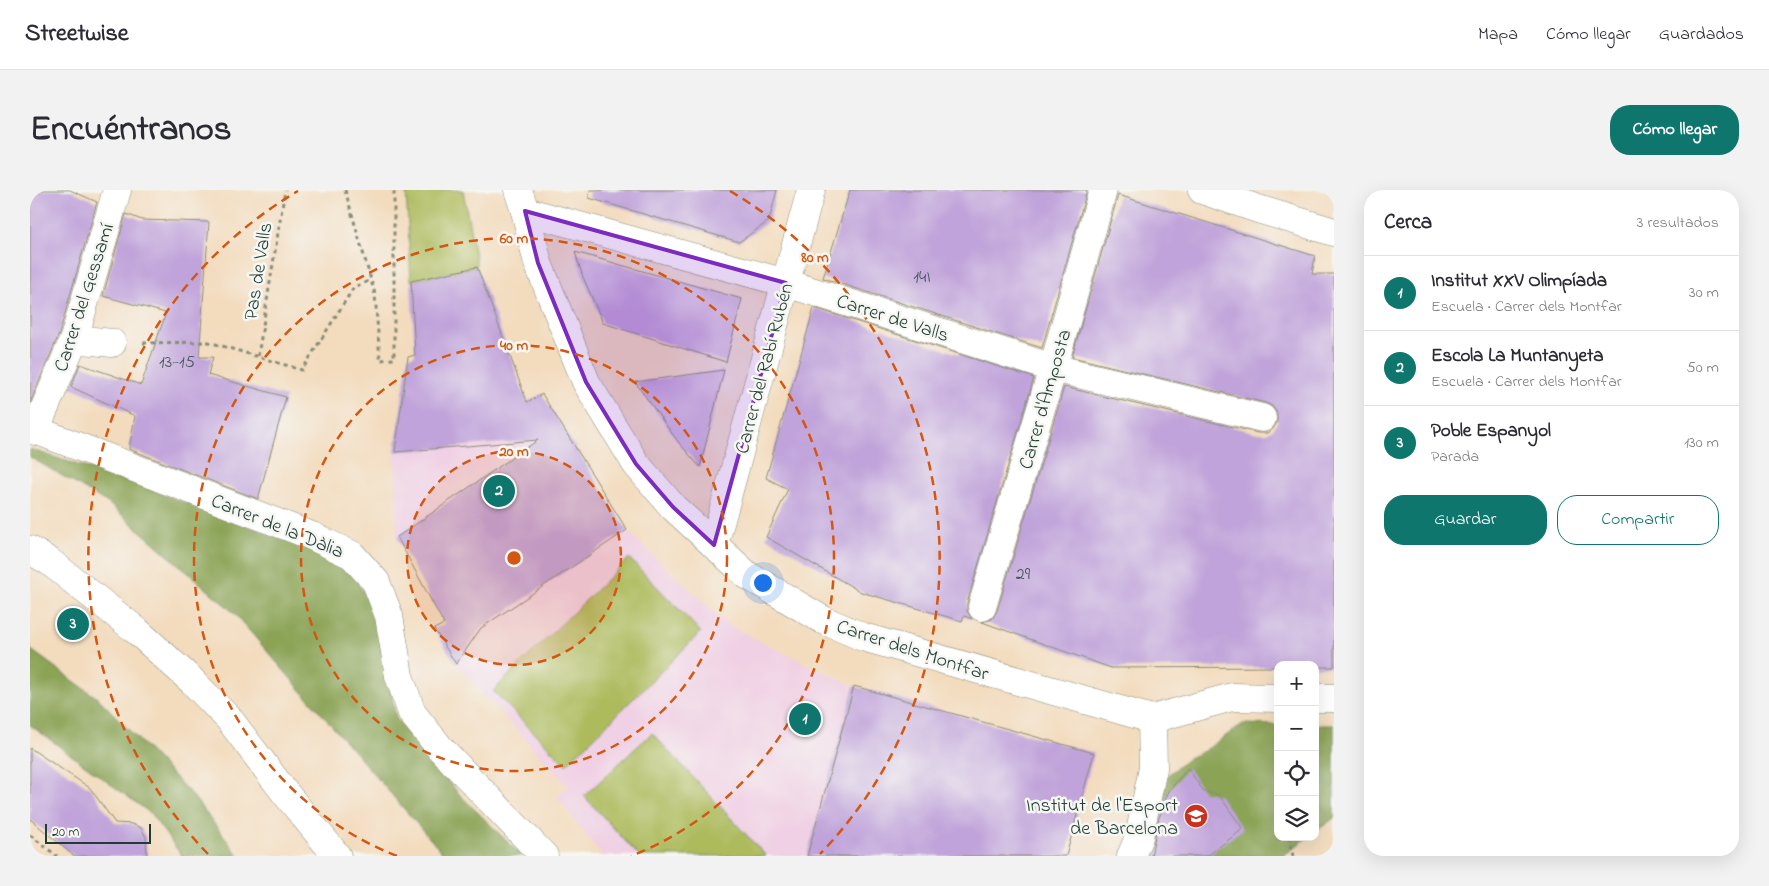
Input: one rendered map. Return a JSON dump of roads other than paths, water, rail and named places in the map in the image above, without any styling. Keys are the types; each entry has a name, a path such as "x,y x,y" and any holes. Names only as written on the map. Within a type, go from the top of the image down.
{"street":[{"name":"Carrer del Gessamí","path":"33,430 74,339 117,190"},
{"name":"Carrer del Rabí Rubén","path":"714,545 811,190"},
{"name":"Carrer d'Amposta","path":"982,607 1054,368 1103,190"},
{"path":"1202,190 1334,232"},
{"name":"Carrer de Valls","path":"521,201 1054,368 1262,418"},
{"name":"Carrer dels Montfar","path":"521,201 538,263 586,382 636,464 673,507 747,575 823,620 863,637 1152,719"},
{"path":"74,339 112,343"},
{"name":"Carrer de la Dàlia","path":"33,430 312,536 352,555 376,582 389,616 399,676 412,713 440,748 544,856"},
{"path":"30,550 50,562 137,631 192,681 229,720 286,794 338,856"},
{"path":"1131,856 1138,837 1153,768 1152,719 1232,697 1274,698"},
{"path":"1319,698 1334,698"}],"place":[{"name":"Escola La Muntanyeta","path":"499,491"},
{"name":"Poble Espanyol","path":"73,624"},
{"name":"Institut XXV Olimpíada","path":"805,719"},
{"name":"Institut de l'Esport de Barcelona","path":"1196,816"}]}
